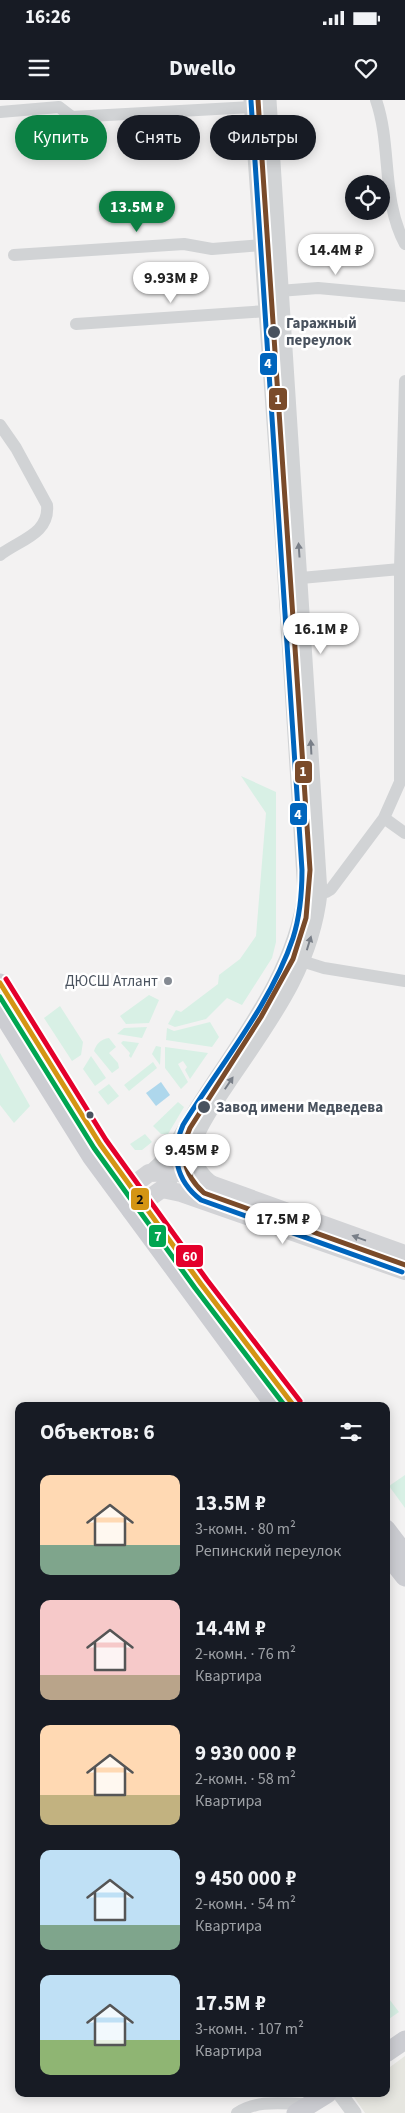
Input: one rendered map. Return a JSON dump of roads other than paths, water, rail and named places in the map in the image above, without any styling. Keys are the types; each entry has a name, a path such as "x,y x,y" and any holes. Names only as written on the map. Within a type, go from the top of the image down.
{"main road":[{"path":"0,983 95,1137 125,1191 272,1402"},
{"path":"0,1010 90,1156 125,1191"},
{"path":"125,1191 149,1173 177,1172 405,1254"},
{"path":"136,1207 162,1190 198,1198 405,1271"},
{"path":"136,1207 291,1402"},
{"path":"390,1534 405,1554"},
{"path":"390,1558 405,1577"},
{"path":"390,2050 405,2040"},
{"path":"304,2110 323,2097"}],"street":[{"path":"162,1190 177,1172 219,1098 291,989 303,962 316,920 320,893 269,100"},
{"path":"376,100 383,132 387,182 398,231 405,244"},
{"path":"0,112 59,107 72,117 252,104 285,579 304,892 297,932 288,957 268,996 165,1161 149,1173"},
{"path":"14,255 184,244 212,249 262,245"},
{"path":"266,292 318,288 405,296"},
{"path":"76,324 267,311"},
{"path":"304,892 320,893 330,889 384,818 397,790 400,774 400,570 405,381"},
{"path":"0,425 16,448 47,505 46,520 42,528 0,555"},
{"path":"285,579 400,570"},
{"path":"384,818 405,834"},
{"path":"288,957 324,968 405,980"},
{"path":"195,1142 195,1160 198,1168 214,1186"},
{"path":"174,1146 173,1156 177,1172 185,1186 198,1198"},
{"path":"342,2097 354,2113"},
{"path":"240,2111 259,2104 276,2102 304,2110"},
{"path":"240,2111 255,2113"}],"water":[{"path":"161,1082 170,1095 156,1106 146,1093"}],"place":[{"name":"Гаражный переулок","path":"274,332"},
{"name":"ДЮСШ Атлант","path":"168,981"},
{"name":"Завод имени Медведева","path":"204,1107"}]}
